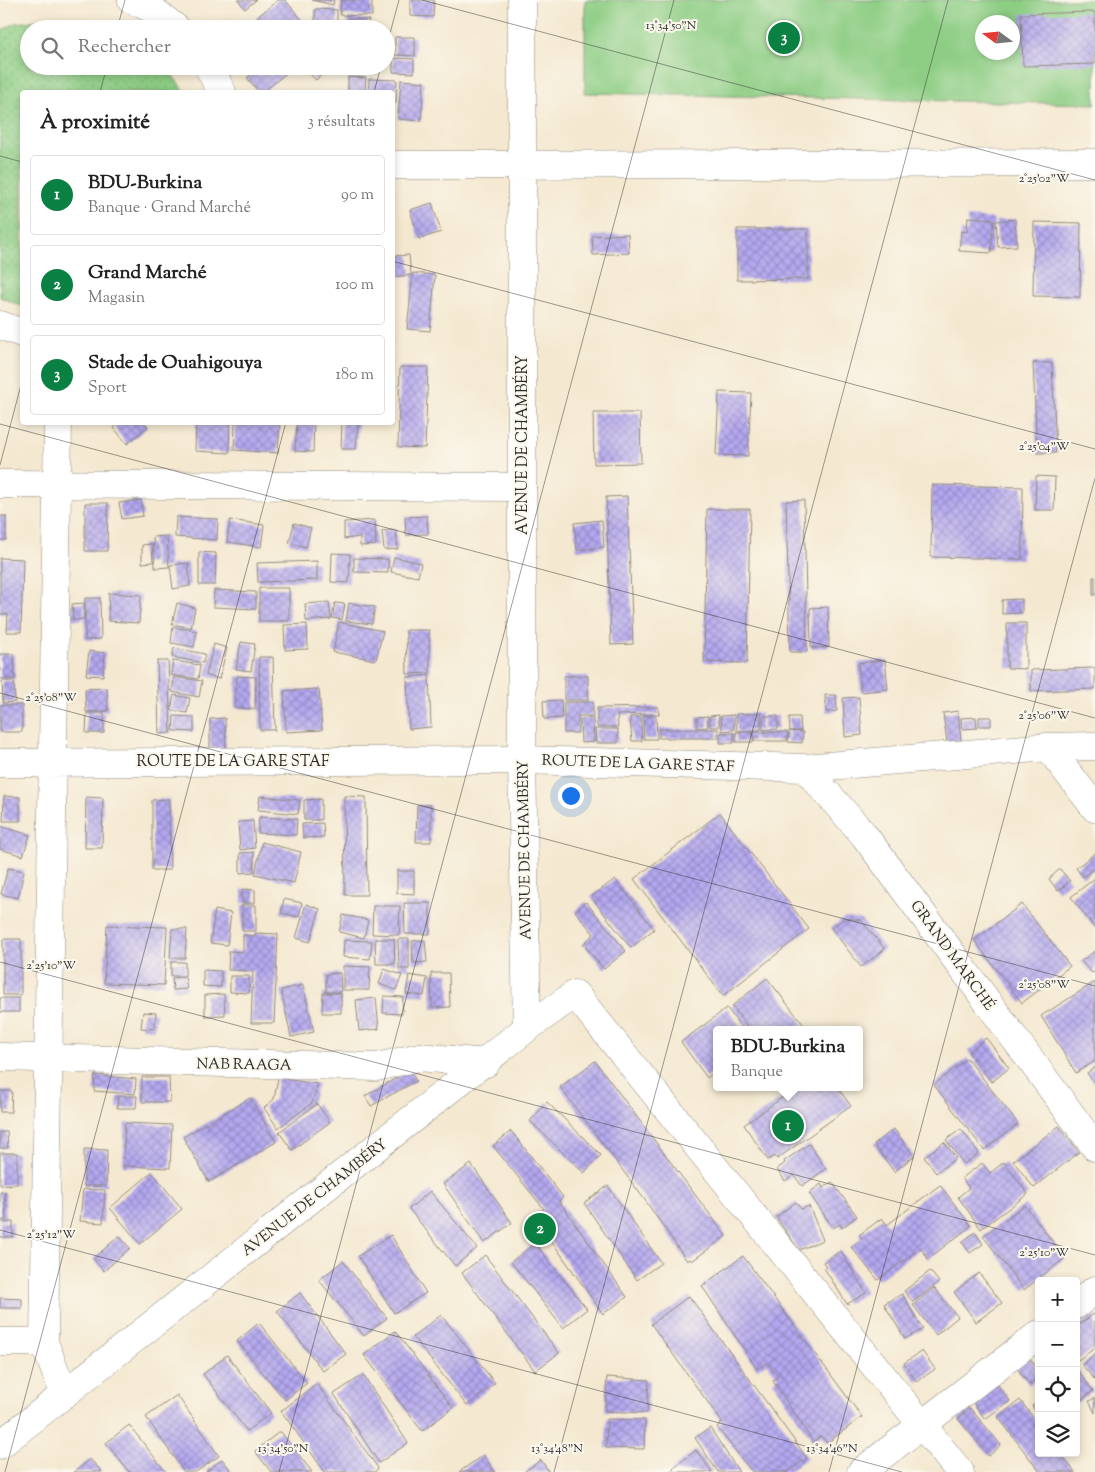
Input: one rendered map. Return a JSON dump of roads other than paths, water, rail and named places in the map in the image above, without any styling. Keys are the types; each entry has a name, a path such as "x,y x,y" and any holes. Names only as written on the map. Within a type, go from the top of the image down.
{"street":[{"path":"132,0 150,8 165,20"},
{"name":"AVENUE DE CHAMBÉRY","path":"0,1445 486,1063 527,1028 522,760 522,0"},
{"path":"213,75 221,90"},
{"path":"395,164 1095,163"},
{"path":"0,326 20,332"},
{"path":"58,425 44,1342 64,1394"},
{"path":"0,484 522,487"},
{"name":"ROUTE DE LA GARE STAF","path":"0,762 522,760 805,768 1048,747 1095,746"},
{"path":"1048,747 1095,808"},
{"name":"GRAND MARCHÉ","path":"805,768 864,835 1095,1147"},
{"path":"527,1028 575,994 960,1472"},
{"name":"NAB RAAGA","path":"0,1057 377,1067 419,1057 486,1063"},
{"path":"1080,1302 1095,1290"},
{"path":"861,1472 1035,1337"},
{"path":"0,1342 44,1342"}],"place":[{"name":"Stade de Ouahigouya","path":"784,38"},
{"name":"BDU-Burkina","path":"788,1126"},
{"name":"Grand Marché","path":"540,1229"}]}
